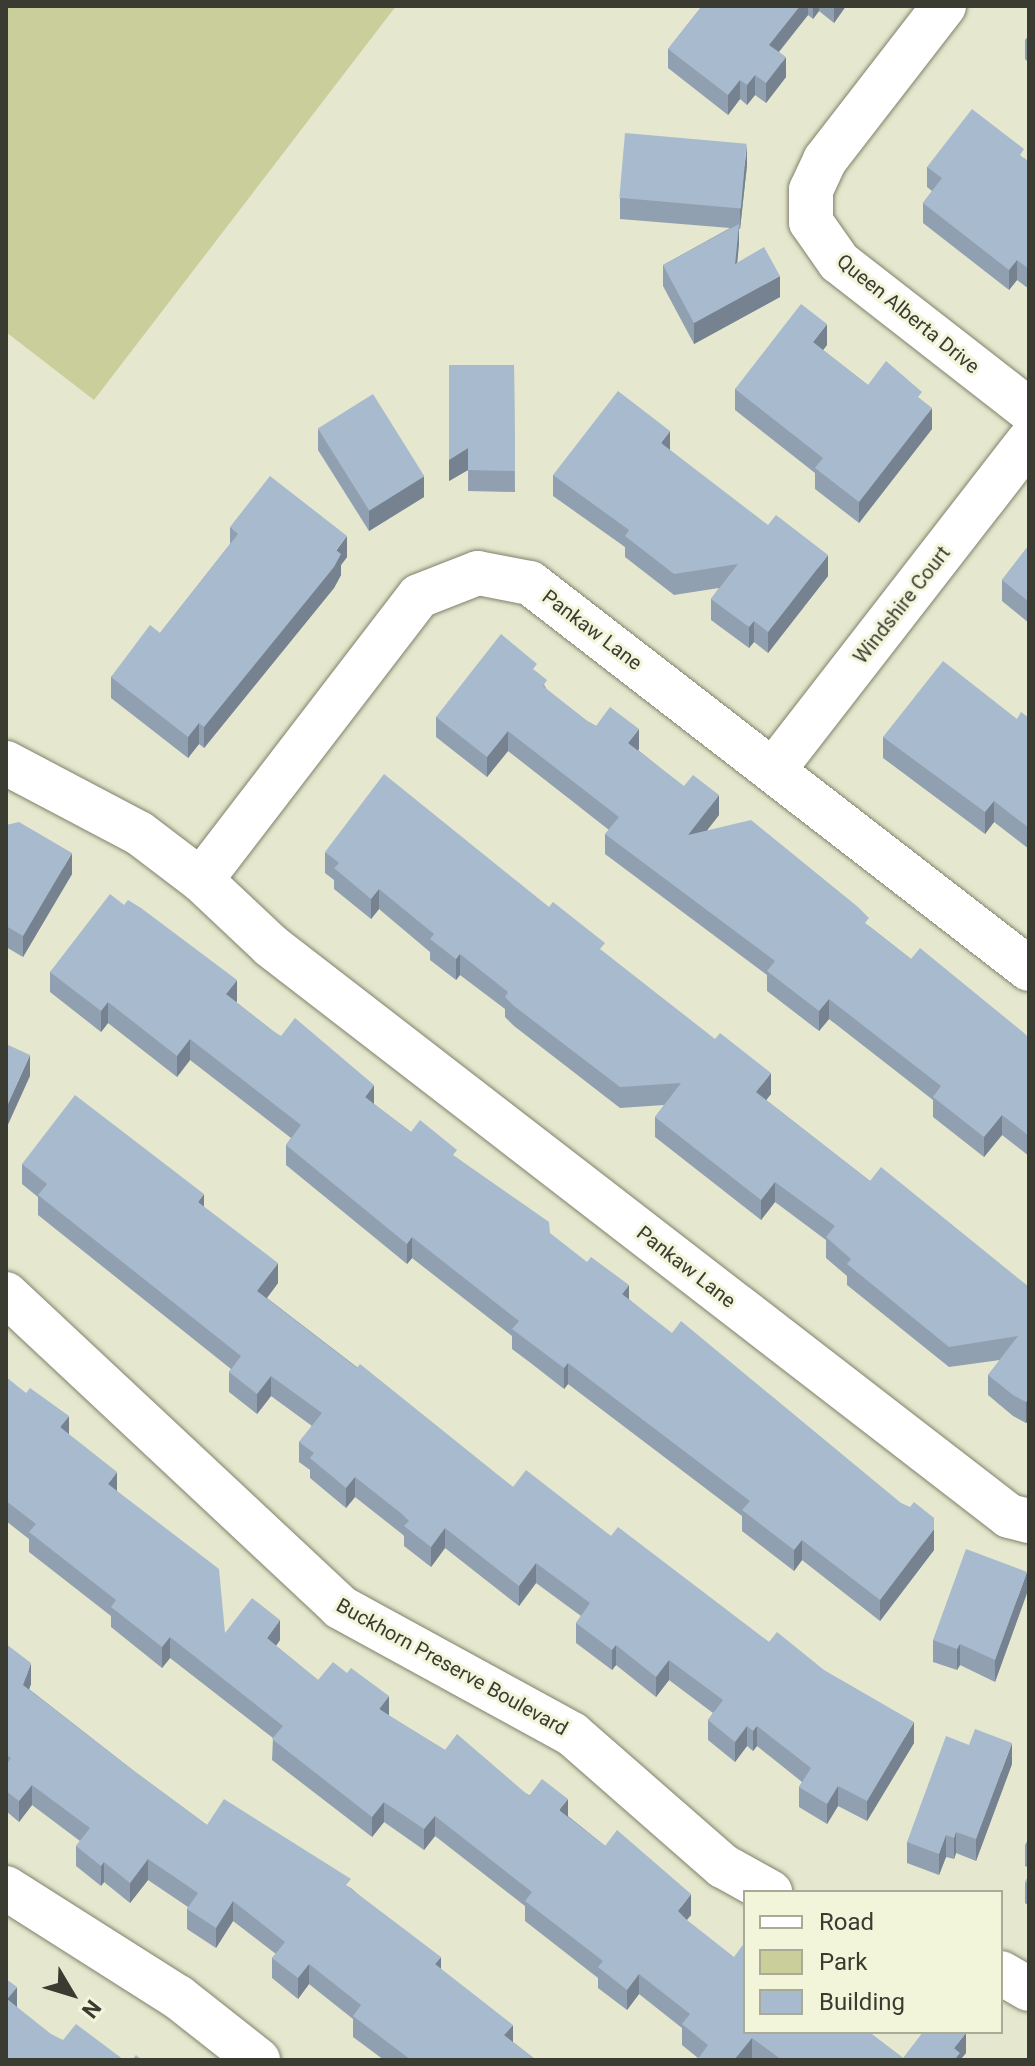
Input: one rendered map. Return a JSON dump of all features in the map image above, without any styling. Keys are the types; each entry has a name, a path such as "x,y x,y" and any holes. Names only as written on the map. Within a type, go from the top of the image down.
{"street":[{"name":"Queen Alberta Drive","path":"944,6 825,160 811,190 811,222 839,262 1029,410"},
{"name":"Windshire Court","path":"775,768 1029,441"},
{"name":"Pankaw Lane","path":"201,880 419,596 478,573 530,583 775,768 1029,969"},
{"name":"Pankaw Lane","path":"6,763 139,833 201,880 321,985 1009,1516 1029,1521"},
{"name":"Buckhorn Preserve Boulevard","path":"6,1294 340,1607 572,1734 723,1866 766,1890"},
{"path":"6,1888 178,1997 258,2060"},
{"path":"1003,1974 1029,1989"}],"green space":[{"path":"6,6 396,6 94,400 6,332"}],"building":[{"path":"702,6 800,6 769,45 786,57 766,83 755,75 747,85 740,80 728,95 668,49"},
{"path":"972,109 1024,149 1020,155 1029,162 1029,269 1017,260 1009,270 923,203 942,178 927,167"},
{"path":"625,133 747,144 741,208 619,198"},
{"path":"739,224 735,264 764,247 780,276 694,323 663,265"},
{"path":"801,304 827,324 813,342 868,385 886,361 922,392 918,397 932,408 859,502 815,468 823,458 735,389"},
{"path":"449,365 514,365 515,471 468,470 468,448 449,460"},
{"path":"618,391 670,431 661,443 768,525 776,515 828,555 768,632 754,621 749,627 711,599 738,564 674,574 625,536 629,530 553,475"},
{"path":"373,394 424,476 369,511 318,428"},
{"path":"270,476 347,536 336,550 341,554 334,567 204,727 199,723 188,737 111,677 150,625 160,633 238,534 230,527"},
{"path":"1029,545 1029,602 1002,580"},
{"path":"501,634 537,664 533,669 547,680 543,686 587,721 596,726 610,707 639,729 628,743 684,786 693,775 719,795 688,835 751,820 858,907 869,918 865,923 911,959 920,948 1024,1033 1029,1038 1029,1136 1002,1115 984,1137 933,1097 941,1086 829,999 819,1011 767,971 775,961 605,834 619,817 508,731 487,757 436,717"},
{"path":"943,661 1017,719 1021,712 1029,718 1029,828 994,801 985,812 883,737"},
{"path":"384,774 549,907 553,902 605,943 600,949 715,1039 720,1033 771,1073 756,1092 870,1181 881,1167 1029,1287 1029,1399 1026,1402 1013,1395 988,1375 1018,1336 949,1347 847,1264 851,1259 826,1237 835,1226 775,1182 761,1200 655,1117 681,1083 620,1087 514,1006 505,997 508,992 460,954 456,959 430,939 434,934 379,889 371,899 334,868 339,863 325,852"},
{"path":"19,822 72,853 23,936 6,926 6,825"},
{"path":"110,894 124,905 128,900 141,908 237,980 226,994 273,1031 281,1036 295,1018 374,1085 365,1097 411,1132 420,1120 457,1150 453,1155 549,1222 550,1233 587,1262 591,1257 629,1285 622,1294 672,1333 681,1321 901,1503 910,1507 914,1502 934,1518 934,1529 880,1600 802,1540 794,1550 742,1510 750,1501 568,1363 564,1368 512,1329 519,1321 412,1237 407,1244 286,1145 301,1125 190,1039 177,1056 108,1002 101,1011 50,972"},
{"path":"6,1044 30,1055 6,1108"},
{"path":"75,1095 204,1194 198,1202 278,1263 257,1291 357,1368 360,1364 513,1487 526,1470 611,1536 618,1527 769,1642 777,1632 824,1670 914,1722 867,1801 838,1786 827,1804 799,1787 811,1768 757,1726 753,1731 747,1726 735,1742 708,1720 723,1700 669,1660 656,1677 616,1645 612,1650 576,1623 590,1603 536,1563 519,1586 445,1528 431,1547 404,1526 409,1521 402,1514 355,1477 346,1488 310,1458 314,1453 299,1442 322,1413 271,1376 257,1394 229,1372 241,1356 38,1195 47,1184 22,1164"},
{"path":"6,1377 26,1393 30,1388 69,1416 60,1427 117,1472 108,1484 219,1569 225,1633 252,1598 280,1620 267,1638 318,1680 333,1662 347,1673 351,1668 389,1696 379,1709 445,1750 457,1734 529,1796 542,1779 568,1799 559,1810 605,1846 617,1830 691,1894 678,1911 687,1920 734,1957 743,1945 743,2034 872,2034 903,2058 921,2034 965,2034 954,2048 960,2053 956,2058 958,2060 782,2060 752,2038 734,2060 697,2060 708,2045 682,2024 690,2014 639,1974 627,1990 598,1967 603,1961 525,1901 532,1892 435,1816 424,1829 384,1802 372,1817 272,1739 283,1726 170,1637 162,1647 111,1607 116,1600 29,1532 36,1524 6,1501"},
{"path":"966,1549 1027,1572 995,1660 960,1644 957,1649 933,1640"},
{"path":"6,1644 31,1663 23,1685 207,1825 224,1799 351,1879 346,1885 441,1957 435,1964 513,2025 504,2035 536,2060 411,2060 353,2016 361,2005 309,1964 298,1978 272,1958 285,1942 233,1901 216,1928 187,1909 198,1893 148,1859 130,1883 104,1862 101,1866 76,1846 90,1828 32,1785 19,1801 6,1791 6,1765 11,1758 6,1754"},
{"path":"975,1729 1012,1743 976,1839 956,1832 954,1838 946,1835 939,1854 907,1842 946,1736 969,1745"},
{"path":"6,1979 17,1987 7,1999 51,2034 63,2040 76,2024 124,2060 6,2060"}]}
